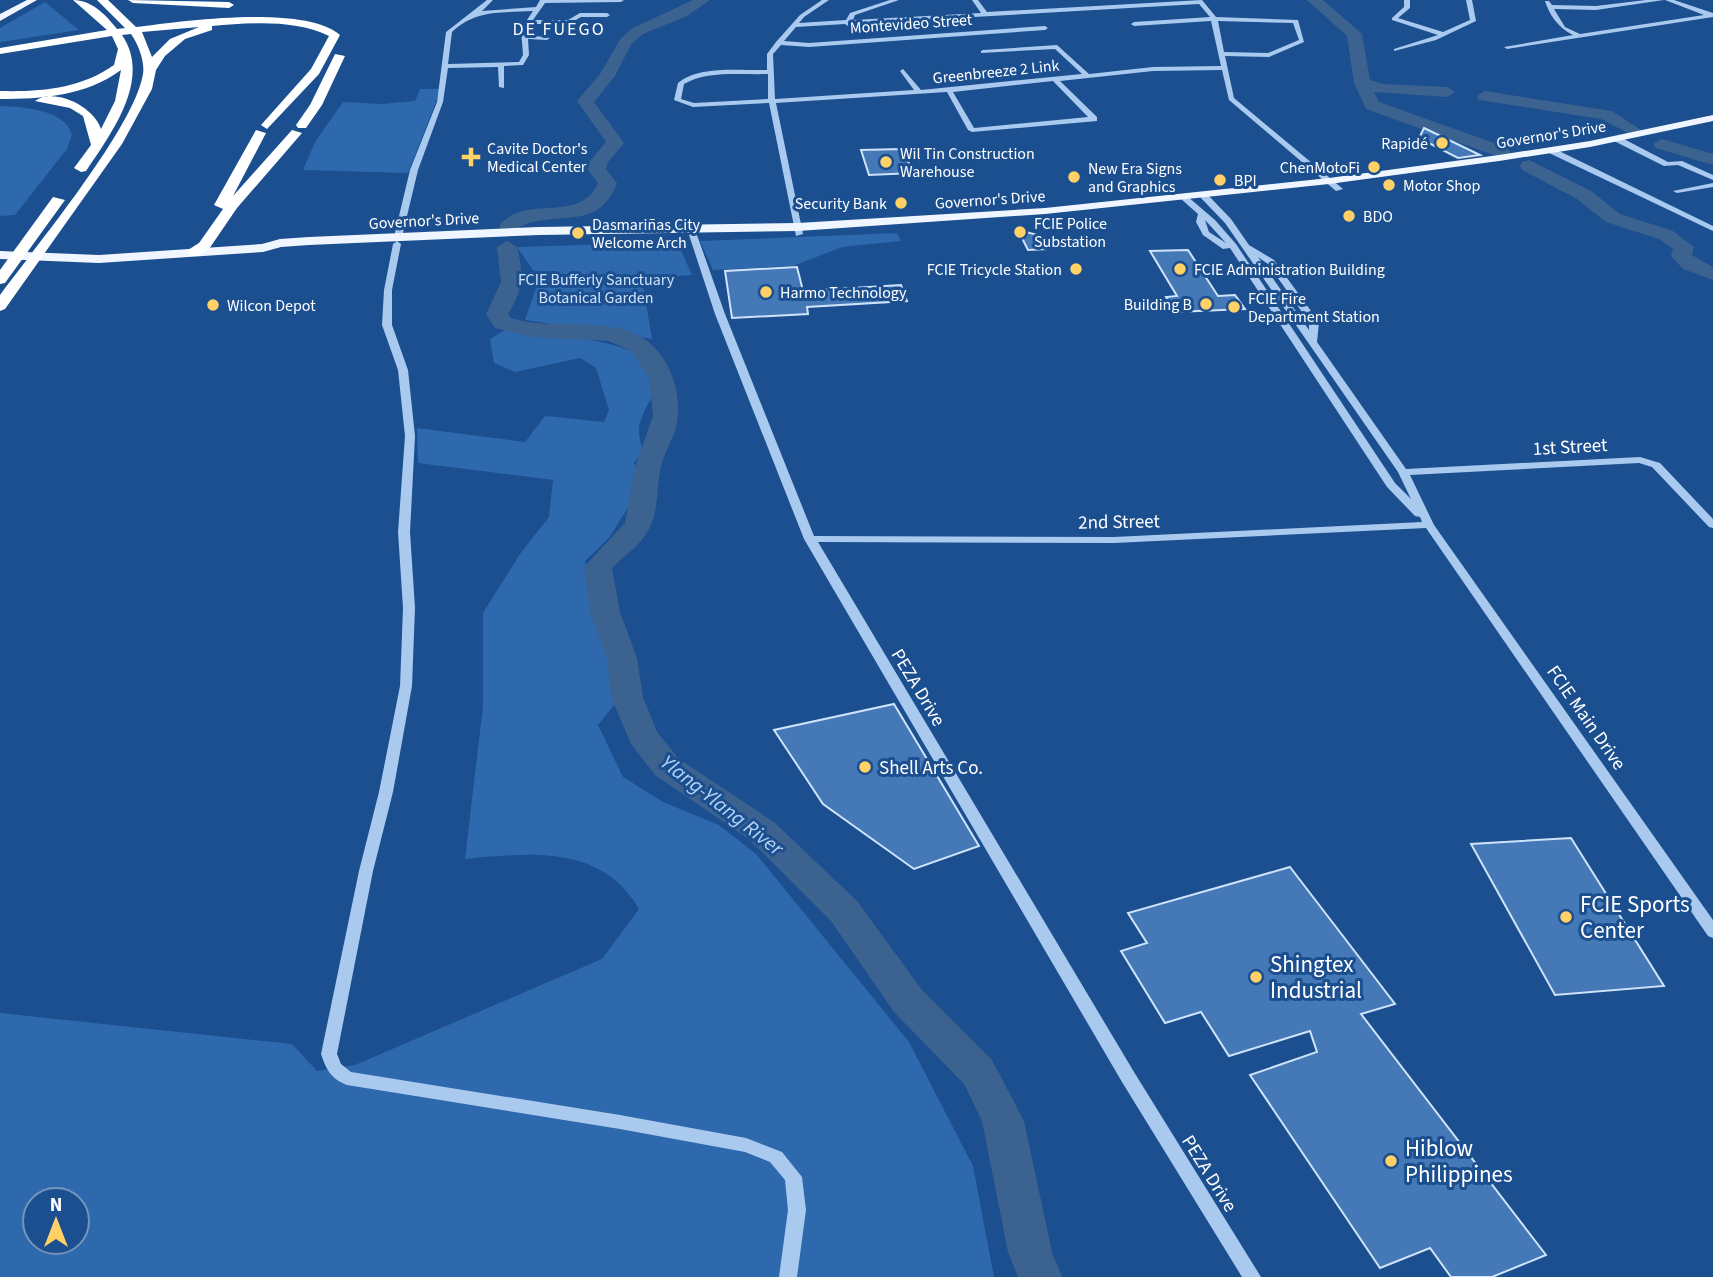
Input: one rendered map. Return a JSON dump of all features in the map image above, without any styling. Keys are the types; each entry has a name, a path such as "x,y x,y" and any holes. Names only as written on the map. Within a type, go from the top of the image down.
{"highway":[{"path":"0,280 97,145 127,90 129,60 124,45 98,14 78,0"},
{"path":"102,0 136,32 148,57 150,70"},
{"path":"134,0 241,5"},
{"path":"0,49 85,34 226,13 278,12 314,16 341,24 346,32 346,42 316,105 299,129 232,205 204,246 194,253 193,246 221,205 263,129 317,68 335,35 331,28 302,18 229,15 159,23"},
{"path":"0,306 135,116 150,70 160,52 177,38 231,23 275,21 305,25 326,37 330,48"},
{"path":"0,97 56,91 97,79 119,66 124,45"},
{"path":"0,97 52,101 79,107 93,118 97,145"}],"main road":[{"path":"0,12 22,0"},
{"path":"0,18 33,0"},
{"name":"Governor's Drive","path":"1621,141 1713,118"},
{"name":"Governor's Drive","path":"539,234 693,235 988,223 1187,204 1208,199 1334,185 1555,153 1713,124"},
{"name":"Governor's Drive","path":"0,255 78,259 539,234 798,231"}],"street":[{"path":"480,13 491,0"},
{"path":"446,66 521,64 526,55 524,29 543,1 621,0"},
{"path":"798,231 772,101 770,54 813,6 826,0"},
{"path":"848,24 852,15 896,0"},
{"path":"975,0 986,15"},
{"path":"1092,0 1098,7"},
{"path":"1407,0 1407,8 1394,18 1395,20 1442,34"},
{"path":"1396,50 1473,21 1469,0"},
{"path":"1547,4 1596,8 1661,0"},
{"path":"1668,0 1712,15"},
{"path":"795,25 986,15 1145,1 1200,1 1214,19 1231,99 1334,185"},
{"path":"1547,4 1563,28 1579,35"},
{"path":"536,9 480,13 464,19 449,32 440,102 407,191 397,240 388,290 387,325 403,370 410,436 404,533 409,608 405,686 329,1054 334,1068 347,1078 646,1126 746,1145 776,1157 793,1177 797,1210 788,1277"},
{"path":"528,22 569,22 579,15 607,15"},
{"path":"1507,47 1712,15"},
{"path":"1134,24 1214,19 1296,21 1302,41 1269,55 1221,54"},
{"name":"Montevideo Street","path":"778,43 809,45 1045,28"},
{"path":"525,37 547,38"},
{"path":"983,52 1057,47 1087,75"},
{"path":"501,65 502,87"},
{"name":"Greenbreeze 2 Link","path":"771,72 701,74 681,83 677,100 703,105 772,101 949,90 1153,69 1223,68"},
{"path":"902,71 919,92"},
{"path":"949,90 972,130 1094,118 1055,79"},
{"path":"1621,141 1667,164 1679,163 1713,178"},
{"path":"1555,153 1588,174 1622,185 1713,229"},
{"path":"1677,191 1713,185"},
{"name":"FCIE Main Drive","path":"1208,199 1245,246 1403,472 1429,525"},
{"name":"FCIE Main Drive","path":"1187,204 1206,233 1226,247 1236,264 1246,268 1391,485 1429,525 1711,927"},
{"name":"PEZA Drive","path":"693,235 720,314 810,540 1154,1121 1252,1277"},
{"name":"1st Street","path":"1403,472 1640,460 1656,465 1713,525"},
{"name":"2nd Street","path":"810,540 1125,540 1429,525"}],"green space":[{"path":"45,2 79,30 0,42 0,28"},
{"path":"420,89 441,89 408,173 303,170 315,142 343,102 382,104 415,101"},
{"path":"0,106 31,109 52,115 68,126 72,135 67,149 15,215 0,216"},
{"path":"897,233 901,241 842,247 793,266 713,270 700,241"},
{"name":"FCIE Bufferly Sanctuary Botanical Garden","path":"677,242 692,275 642,279 652,339 525,320 539,279 517,247"},
{"path":"505,330 566,336 615,345 636,353 650,364 656,378 639,427 643,455 634,462 640,488 609,538 585,561 595,615 616,684 614,705 598,725 623,777 663,802 719,825 756,854 909,1042 973,1166 994,1277 0,1277 0,1013 292,1044 317,1071 355,1065 602,959 639,909 623,888 605,873 584,863 539,855 465,859 483,706 483,613 520,554 549,517 553,480 418,463 417,428 525,442 545,416 604,422 609,410 596,368 580,358 515,372 494,363 490,339"}],"building":[{"name":"Rapidé","path":"1424,128 1480,155 1458,158 1419,138"},
{"name":"Wil Tin Construction Warehouse","path":"903,149 913,173 869,175 861,150"},
{"path":"1018,230 1038,235 1046,249 1028,250"},
{"path":"1188,250 1218,296 1235,295 1245,309 1175,312 1166,297 1177,296 1150,251"},
{"name":"Harmo Technology","path":"797,267 803,291 901,285 907,301 807,307 808,314 732,318 725,271"},
{"name":"Shell Arts Co.","path":"894,704 979,846 914,869 823,804 774,730"},
{"name":"FCIE Sports Center","path":"1571,838 1664,986 1555,995 1471,844"},
{"path":"1290,867 1395,1004 1361,1014 1546,1255 1492,1277 1451,1277 1430,1248 1380,1268 1250,1075 1317,1052 1310,1031 1229,1056 1201,1012 1165,1023 1121,951 1147,943 1128,913"}],"waterway":[{"name":"Ylang-Ylang River","path":"509,226 534,215 579,211 592,206 602,197 608,183 597,170 599,161 615,143 585,101 607,76 626,41 638,31 682,13 703,0"},
{"path":"1314,0 1354,34 1362,83"},
{"path":"1362,83 1382,89 1447,92"},
{"path":"1362,83 1372,105 1502,152"},
{"path":"1485,96 1606,115 1632,130"},
{"path":"1662,144 1713,160"},
{"path":"1529,166 1584,195 1613,218 1666,235 1684,247 1681,256 1690,265 1713,274"},
{"name":"Ylang-Ylang River","path":"507,247 512,282 497,314 503,323 534,330 598,332 629,340 648,355 656,366 665,390 666,416 648,467 638,523 627,541 598,567 605,612 622,658 627,697 642,736 667,767 762,831 844,911 908,1001 978,1072 1003,1121 1030,1252 1040,1277"}],"place":[{"name":"Rapidé","path":"1442,143"},
{"name":"Cavite Doctor's Medical Center","path":"471,157"},
{"name":"Wil Tin Construction Warehouse","path":"886,162"},
{"name":"ChenMotoFi","path":"1374,167"},
{"name":"New Era Signs and Graphics","path":"1074,177"},
{"name":"BPI","path":"1220,180"},
{"name":"Motor Shop","path":"1389,185"},
{"name":"Security Bank","path":"901,203"},
{"name":"BDO","path":"1349,216"},
{"name":"FCIE Police Substation","path":"1020,232"},
{"name":"Dasmariñas City Welcome Arch","path":"578,233"},
{"name":"FCIE Tricycle Station","path":"1076,269"},
{"name":"FCIE Administration Building","path":"1180,269"},
{"name":"Harmo Technology","path":"766,292"},
{"name":"Building B","path":"1206,304"},
{"name":"Wilcon Depot","path":"213,305"},
{"name":"FCIE Fire Department Station","path":"1234,307"},
{"name":"Shell Arts Co.","path":"865,767"},
{"name":"FCIE Sports Center","path":"1566,917"},
{"name":"Shingtex Industrial","path":"1256,977"},
{"name":"Hiblow Philippines","path":"1391,1161"}],"district":[{"name":"DE FUEGO","path":"559,29"}]}
